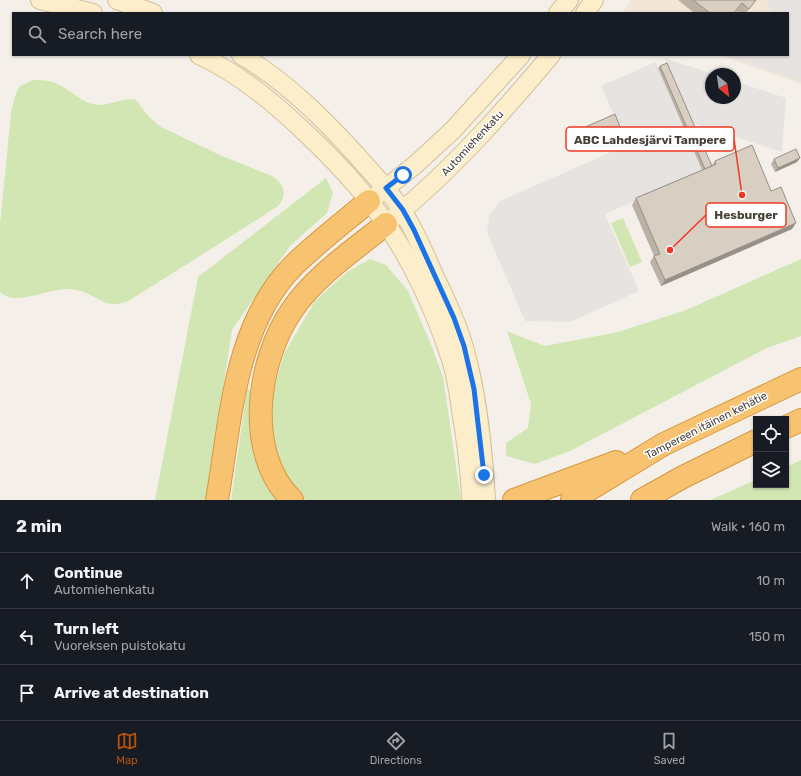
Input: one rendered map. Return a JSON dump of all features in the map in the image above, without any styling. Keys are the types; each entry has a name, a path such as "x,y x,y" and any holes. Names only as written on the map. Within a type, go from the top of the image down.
{"highway":[{"path":"217,500 238,371 246,345 256,321 278,284 294,265 378,195"},
{"path":"292,500 283,491 270,466 262,439 260,406 266,370 273,348 283,325 292,310 314,285 394,217"},
{"name":"Tampereen itäinen kehätie","path":"572,500 664,444 801,379"},
{"path":"789,426 801,420"},
{"path":"642,500 683,477 753,442"},
{"path":"514,500 536,490 664,444"}],"main road":[{"path":"40,0 89,12"},
{"path":"117,0 150,12"},
{"path":"559,12 569,0"},
{"path":"586,12 594,0"},
{"path":"201,56 230,72 277,107 332,159 378,195"},
{"path":"242,56 272,76 319,116 348,146 378,195 394,217 417,278 439,325 450,355 464,428 477,478 486,500"},
{"name":"Automiehenkatu","path":"378,195 415,165 453,130 520,56"},
{"name":"Automiehenkatu","path":"394,217 441,176 510,103 550,56"},
{"path":"471,500 477,478"}],"shaded area":[{"path":"631,0 801,0 801,84 722,56 789,56 789,12 622,12"},
{"path":"766,0 801,0 801,82 727,56 789,56 789,12 772,12"},
{"path":"664,58 705,71 705,104 741,104 741,83 786,98 782,152 692,123"},
{"path":"656,62 703,173 605,214 639,291 570,322 525,321 487,233 489,216 500,201 627,145 601,86"}],"green space":[{"path":"33,80 47,81 60,85 83,100 93,104 99,105 131,99 136,100 149,117 161,127 222,156 272,176 282,186 284,193 281,202 278,206 130,300 117,304 108,304 87,293 70,289 58,290 22,298 6,296 0,292 0,225 11,112 16,93 20,86"},
{"path":"326,178 333,193 327,213 290,246 232,330 206,500 155,500 198,277"},
{"path":"623,218 642,262 630,267 611,223"},
{"path":"370,259 386,265 408,291 432,347 443,377 461,500 306,500 297,493 282,470 270,435 270,402 284,354 315,301 347,272"},
{"path":"801,259 801,336 767,348 570,451 535,464 506,456 506,443 528,428 531,404 507,331 545,346 618,332 686,310"},
{"path":"247,389 253,391 260,469 276,500 231,500"},
{"path":"801,460 801,500 710,500 753,481 753,488 789,488 789,466"}],"building":[{"path":"693,0 756,0 749,9 742,3 735,12 709,12"},
{"path":"667,63 712,166 705,169 660,66"},
{"path":"615,114 620,127 579,145 574,132"},
{"path":"752,145 771,191 781,187 796,223 665,280 654,256 660,254 636,198 712,166 716,164 715,161"},
{"path":"796,149 800,158 778,168 774,159"}],"place":[{"name":"ABC Lahdesjärvi Tampere","path":"742,195"},
{"name":"Hesburger","path":"670,250"}],"route":[{"path":"403,175 386,188 403,210 414,230 454,318 464,346 474,389 484,475"}]}
